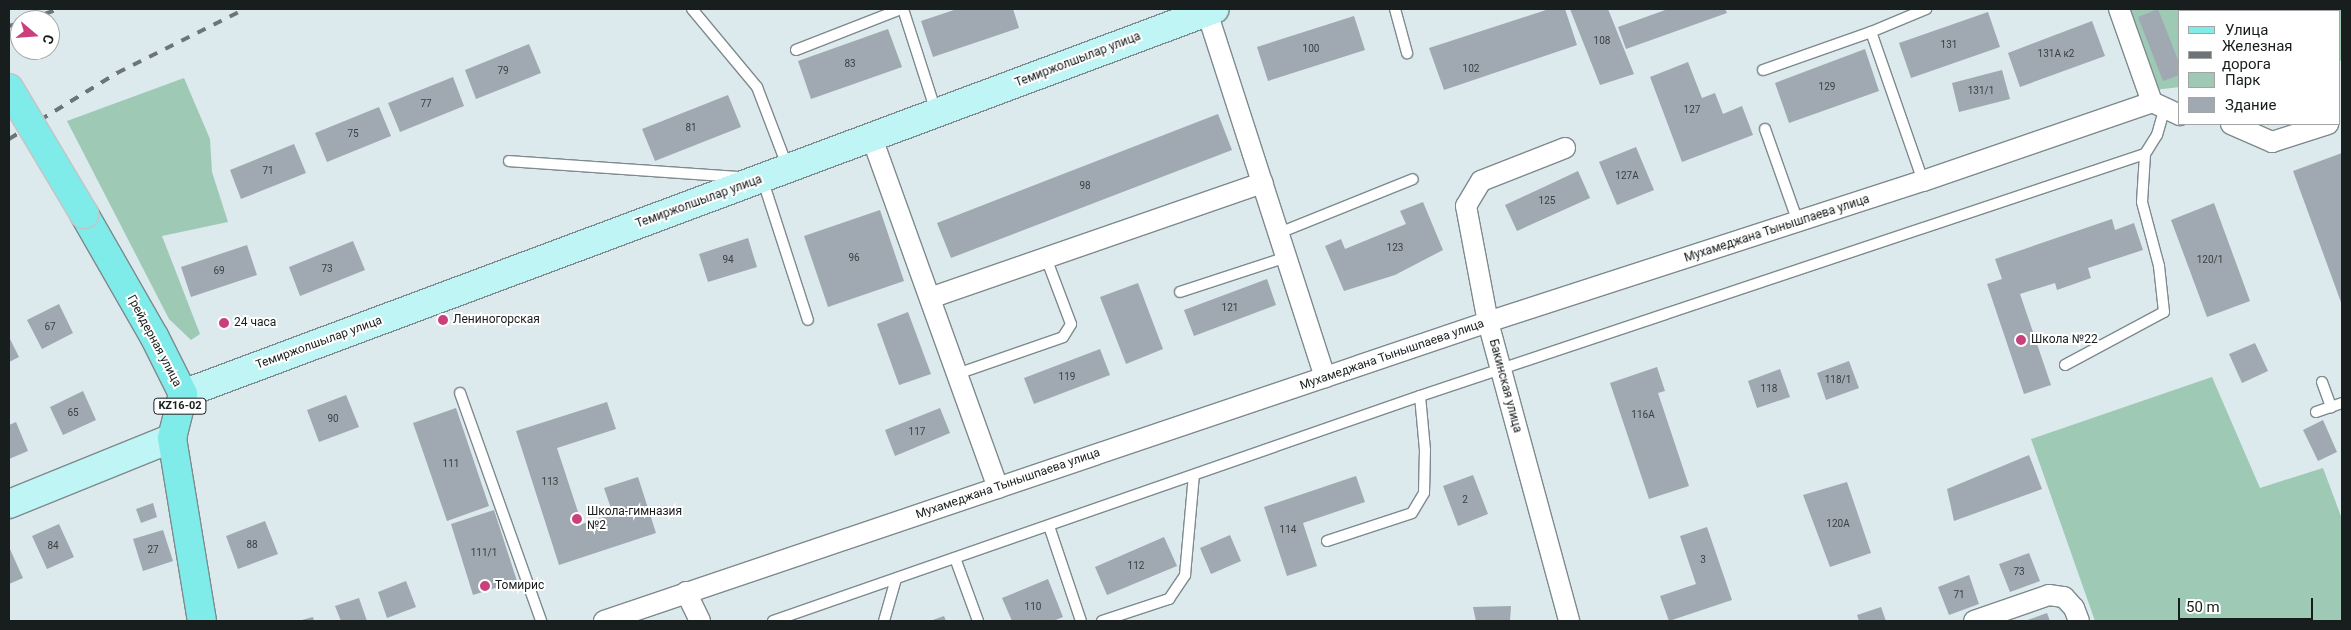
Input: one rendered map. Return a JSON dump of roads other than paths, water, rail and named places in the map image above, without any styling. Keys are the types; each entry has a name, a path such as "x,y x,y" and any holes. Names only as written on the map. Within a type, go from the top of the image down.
{"main road":[{"name":"Грейдерная улица","path":"9,88 154,336 183,394 172,438 202,621"}],"street":[{"path":"2119,9 2166,108"},
{"name":"Темиржолшылар улица","path":"183,394 936,114 1201,11"},
{"path":"1201,11 1263,183 1325,378"},
{"name":"Мухамеджана Тынышпаева улица","path":"604,621 1488,322 1923,181 2166,108"},
{"path":"2233,125 2272,142 2325,125"},
{"path":"872,138 998,488"},
{"name":"Бакинская улица","path":"1565,148 1481,181 1466,206 1488,322 1569,621"},
{"path":"930,298 1263,183"},
{"path":"9,504 172,438"},
{"path":"686,592 700,621"},
{"path":"1974,621 2049,595 2064,597 2074,608 2079,621"}],"lane":[{"path":"692,9 757,87 788,169"},
{"path":"796,50 902,9 936,114"},
{"path":"1395,9 1407,53"},
{"path":"1763,70 1871,32 1926,9"},
{"path":"1871,32 1923,181"},
{"path":"2065,365 2164,312 2159,266 2142,202 2146,154 2157,135 2166,108"},
{"path":"1764,129 1798,222"},
{"path":"773,621 1420,396 2146,154"},
{"path":"509,161 763,178 808,320"},
{"path":"1279,233 1413,179"},
{"path":"1180,292 1286,257"},
{"path":"957,374 1063,337 1071,324 1046,258"},
{"path":"2322,382 2331,407"},
{"path":"460,393 541,621"},
{"path":"1327,541 1412,513 1424,493 1425,450 1420,396"},
{"path":"2316,412 2342,403"},
{"path":"1102,621 1169,599 1185,575 1194,475"},
{"path":"1049,526 1081,621"},
{"path":"955,558 978,621"},
{"path":"884,621 896,579"}],"railway":[{"path":"9,139 117,73 245,9"}],"place":[{"name":"Лениногорская","path":"443,320"},
{"name":"24 часа","path":"224,323"},
{"name":"Школа №22","path":"2021,340"},
{"name":"Школа-гимназия №2","path":"577,519"},
{"name":"Томирис","path":"485,586"}]}
